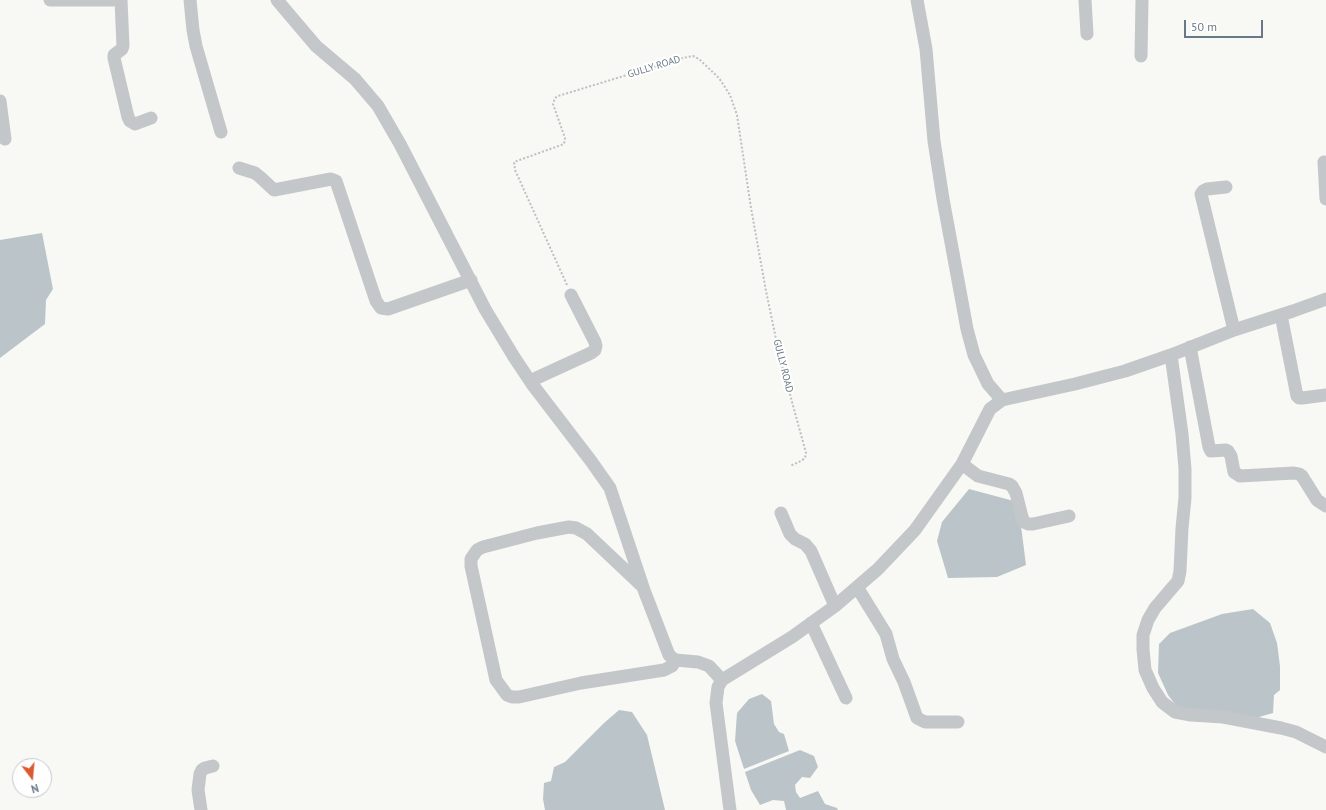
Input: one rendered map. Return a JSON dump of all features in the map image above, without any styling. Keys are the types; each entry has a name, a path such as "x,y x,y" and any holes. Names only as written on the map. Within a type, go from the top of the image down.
{"street":[{"path":"50,0 113,0"},
{"path":"121,0 123,46 122,49 114,55 114,58 128,117 130,121 135,124 152,118"},
{"path":"190,0 196,46 221,132"},
{"path":"278,0 316,46 355,79 378,106 400,144 485,309 514,357 530,381 592,461 610,488 643,586 669,655 676,660 698,662 710,666 722,680"},
{"path":"917,0 926,49 933,134 943,199 967,329 974,355 988,384 1002,400"},
{"path":"1085,0 1086,34"},
{"path":"1141,56 1142,0"},
{"path":"0,101 5,139"},
{"path":"1324,162 1326,199"},
{"path":"239,168 255,173 274,190 334,179 336,181 376,301 381,308 388,309 471,280"},
{"path":"1226,187 1207,189 1201,194 1234,330"},
{"path":"530,381 595,350 595,342 571,295"},
{"path":"730,810 716,703 718,687 722,680 792,637 835,606 878,569 915,530 962,464 990,409 1002,400 1111,375 1171,355 1234,330 1326,299"},
{"path":"1281,315 1297,396 1302,398 1326,395"},
{"path":"1190,347 1211,451 1228,451 1231,456 1234,472 1240,476 1299,474 1302,476 1318,500 1326,506"},
{"path":"1171,355 1185,469 1185,498 1180,571 1178,581 1155,608 1148,620 1143,635 1145,670 1153,688 1162,702 1175,712 1223,717 1281,728 1296,732 1326,747"},
{"path":"962,464 978,476 1012,486 1016,493 1022,518 1024,522 1028,524 1069,516"},
{"path":"782,512 790,534 795,539 805,544 811,551 835,606"},
{"path":"643,586 587,534 576,528 569,527 537,533 483,547 477,550 471,559 471,566 496,680 507,695 519,697 581,683 664,670 672,666 676,660"},
{"path":"857,587 886,634 893,659 904,682 917,718 925,722 958,722"},
{"path":"811,623 846,698"},
{"path":"200,810 198,790 200,774 204,768 213,766"}],"path":[{"name":"GULLY ROAD","path":"571,295 515,170 514,162 564,144 565,138 553,104 555,98 558,96 683,58 693,56 699,59 719,78 730,95 737,114 751,208 766,291 779,351 806,453 802,462 790,466"}],"shaded area":[{"path":"42,233 53,289 46,300 45,324 0,358 0,240"},
{"path":"969,489 1014,501 1019,510 1026,565 997,577 948,578 937,541 942,522"},
{"path":"1253,609 1270,623 1277,643 1280,666 1280,690 1274,695 1273,713 1245,721 1187,720 1168,695 1158,673 1159,644 1170,633 1222,614"},
{"path":"762,694 771,701 774,724 779,732 784,734 789,751 744,769 735,741 737,713 749,699"},
{"path":"619,710 632,712 647,735 665,810 545,810 543,799 544,783 551,781 554,767 565,762"},
{"path":"800,750 814,756 818,767 810,778 802,777 795,785 796,792 800,798 818,791 825,804 837,808 838,810 786,810 784,801 773,800 760,805 751,790 745,772"}]}
